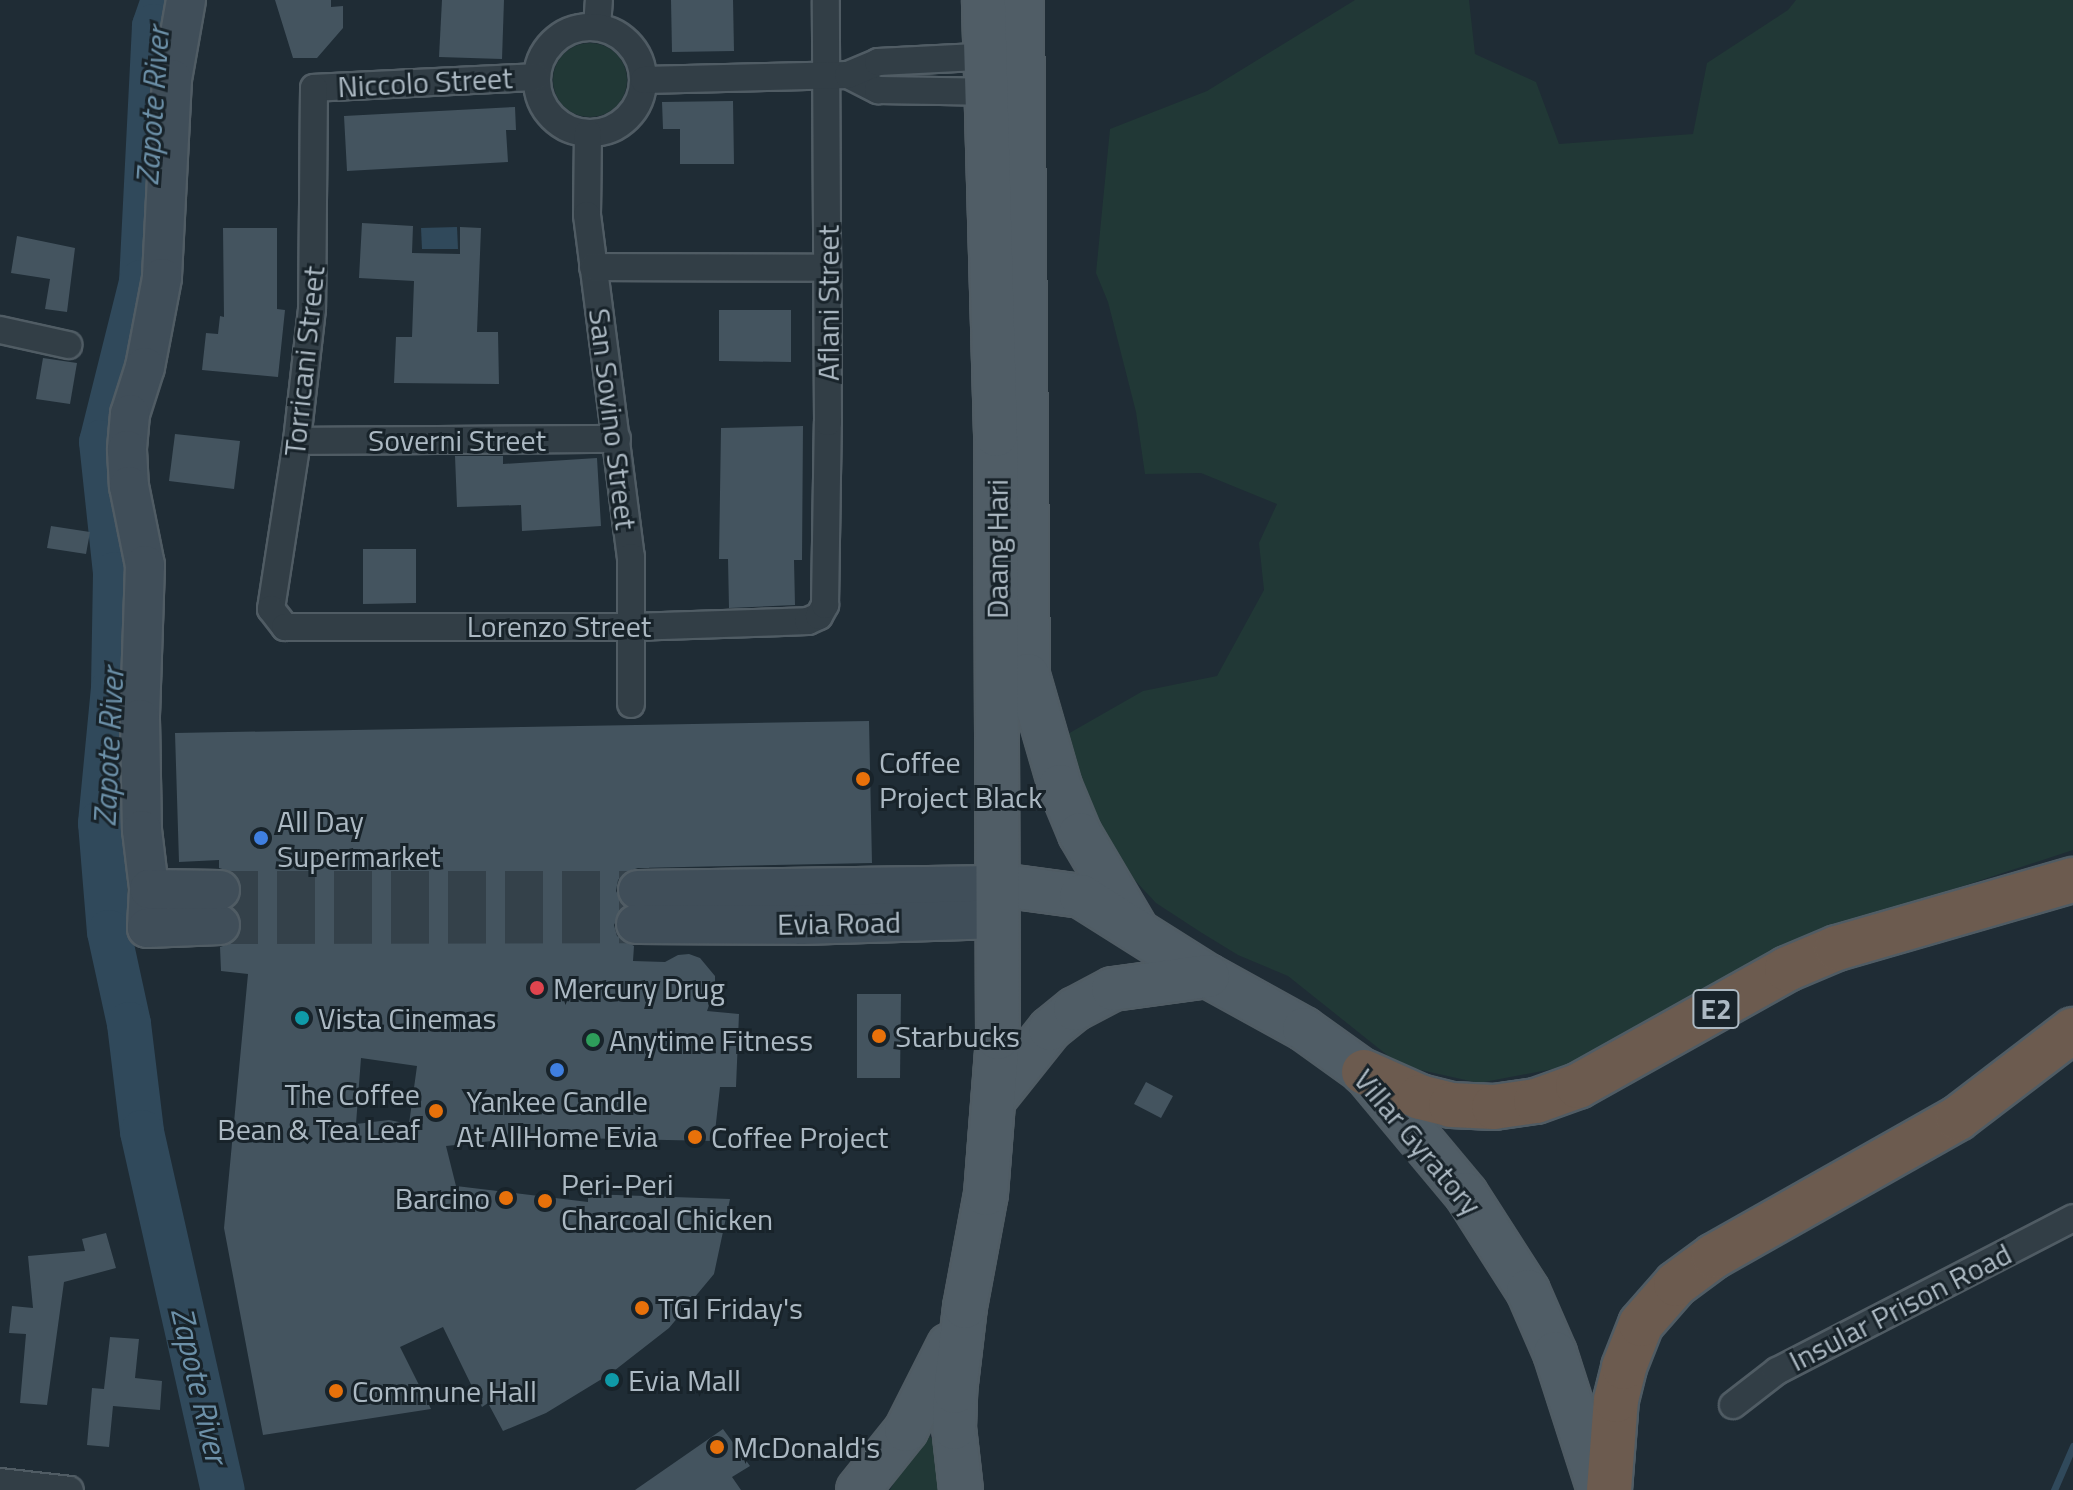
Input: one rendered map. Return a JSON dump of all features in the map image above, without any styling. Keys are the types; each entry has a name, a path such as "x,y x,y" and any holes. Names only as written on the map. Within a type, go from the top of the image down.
{"highway":[{"name":"E2","path":"1364,1072 1420,1097 1451,1105 1494,1107 1536,1101 1578,1086 1787,969 1837,948 2073,880"},
{"path":"1609,1490 1616,1400 1624,1367 1641,1324 1676,1284 1714,1256 1958,1118 2073,1030"}],"main road":[{"name":"Daang Hari","path":"984,0 1003,74 1028,675 1055,772 1080,834 1136,929 1208,976"},
{"name":"Daang Hari","path":"995,1098 1009,897 996,435 1003,74 1022,0"},
{"path":"1009,897 1028,675"},
{"name":"Evia Road","path":"1009,897 1081,896 1136,929"},
{"path":"961,1490 954,1428 965,1307 986,1194 995,1098 1050,1029 1075,1009 1113,989 1208,976"},
{"name":"Villar Gyratory","path":"1208,976 1304,1029 1364,1072 1466,1194 1528,1291 1555,1353 1599,1490"},
{"path":"858,1490 906,1430 930,1389 965,1307"}],"street":[{"path":"149,889 220,908 147,928 149,889 142,830 140,719 145,565 129,486 127,450 130,414 145,367 162,278 172,79 186,0"},
{"path":"597,27 599,0"},
{"name":"Aflani Street","path":"825,605 827,268 837,75 826,0"},
{"path":"597,27 621,36 630,45 644,80 642,94 627,118 616,127 588,133 574,131 551,116 538,91 536,77 546,50 556,39 568,31 597,27"},
{"path":"644,80 837,75 878,62 1003,74"},
{"path":"837,75 878,90 1003,74"},
{"name":"Niccolo Street","path":"314,88 536,77"},
{"name":"Torricani Street","path":"285,627 271,609 297,441 314,286 314,88"},
{"name":"San Sovino Street","path":"588,133 587,215 631,557 631,704"},
{"path":"593,267 827,268"},
{"path":"0,330 68,345"},
{"name":"Soverni Street","path":"297,441 617,439"},
{"name":"Lorenzo Street","path":"285,627 631,627 808,621 819,616 825,605"},
{"name":"Evia Road","path":"637,907 1009,897"},
{"name":"Insular Prison Road","path":"1733,1405 1777,1371 2073,1218"},
{"path":"0,1482 70,1490"}],"green space":[{"path":"1355,0 1469,0 1475,54 1536,82 1559,144 1693,134 1707,63 1788,10 1796,0 2073,0 2073,850 1896,908 1753,973 1574,1065 1479,1083 1416,1069 1392,1059 1288,976 1238,955 1156,903 1129,874 1105,839 1066,735 1143,691 1217,676 1264,590 1259,543 1277,504 1201,473 1145,474 1136,412 1108,302 1096,273 1110,129 1207,91"},
{"path":"590,43 611,49 621,59 627,80 621,101 611,111 590,117 569,111 559,101 553,80 559,59 569,49"},
{"path":"927,1433 932,1439 939,1490 890,1490 920,1437"}],"water":[{"path":"457,227 458,249 422,249 421,228"}],"building":[{"path":"275,0 331,0 331,7 343,6 343,28 317,58 293,58"},
{"path":"442,0 504,0 502,59 439,57"},
{"path":"671,0 733,0 734,51 672,52"},
{"path":"733,101 734,164 680,164 680,129 663,129 662,102"},
{"path":"515,107 516,130 506,130 508,162 347,171 344,116"},
{"path":"362,223 413,226 412,253 460,254 460,227 481,228 477,332 498,332 499,384 394,383 396,337 412,337 414,281 359,278"},
{"path":"223,228 277,228 277,309 285,310 278,377 202,370 206,333 218,334 220,316 224,317"},
{"path":"17,236 75,248 67,312 45,309 50,279 11,273"},
{"path":"719,310 791,310 791,362 719,361"},
{"path":"43,358 77,363 70,404 36,399"},
{"path":"803,426 802,560 794,560 795,605 729,608 728,559 719,559 721,428"},
{"path":"175,434 240,441 234,489 169,481"},
{"path":"455,456 503,456 503,464 597,458 601,526 522,531 521,505 457,507"},
{"path":"51,526 90,532 86,554 47,548"},
{"path":"363,549 416,549 416,603 363,604"},
{"path":"869,721 872,863 638,868 626,872 618,880 616,891 624,906 614,925 617,936 634,946 633,961 665,962 678,955 689,954 700,958 715,976 715,988 707,1011 739,1014 736,1087 720,1087 714,1141 527,1137 446,1146 456,1186 588,1202 588,1194 730,1199 714,1274 669,1328 610,1374 546,1413 503,1431 488,1403 482,1407 443,1327 400,1347 431,1409 263,1435 224,1228 248,974 221,971 220,947 232,943 240,934 242,923 233,908 242,890 232,872 219,868 219,860 179,862 175,733","holes":["361,1058 417,1066 409,1124 389,1120 356,1124"]},
{"name":"Starbucks","path":"857,994 901,994 900,1078 857,1078"},
{"path":"1146,1082 1173,1096 1161,1118 1134,1104"},
{"path":"106,1233 116,1268 64,1282 47,1405 20,1403 26,1334 9,1333 12,1306 33,1308 28,1256 85,1251 82,1239"},
{"path":"110,1337 139,1339 135,1378 162,1381 160,1410 113,1406 109,1447 87,1445 92,1388 104,1389"},
{"name":"McDonald's","path":"723,1429 750,1466 732,1477 741,1490 635,1490"}],"waterway":[{"name":"Zapote River","path":"163,0 154,26 141,282 101,442 115,574 113,688 100,823 109,932 129,1024 142,1132 223,1490"},
{"path":"2054,1490 2073,1446"}],"tunnel":[{"path":"220,890 638,890"},
{"path":"220,925 636,924"}],"place":[{"name":"Coffee Project Black","path":"863,779"},
{"name":"All Day Supermarket","path":"261,838"},
{"name":"Mercury Drug","path":"537,988"},
{"name":"Vista Cinemas","path":"302,1018"},
{"name":"Starbucks","path":"879,1036"},
{"name":"Anytime Fitness","path":"593,1040"},
{"name":"Yankee Candle At AllHome Evia","path":"557,1070"},
{"name":"The Coffee Bean & Tea Leaf","path":"436,1111"},
{"name":"Coffee Project","path":"695,1137"},
{"name":"Barcino","path":"506,1198"},
{"name":"Peri-Peri Charcoal Chicken","path":"545,1201"},
{"name":"TGI Friday's","path":"642,1308"},
{"name":"Evia Mall","path":"612,1380"},
{"name":"Commune Hall","path":"336,1391"},
{"name":"McDonald's","path":"717,1447"}]}
